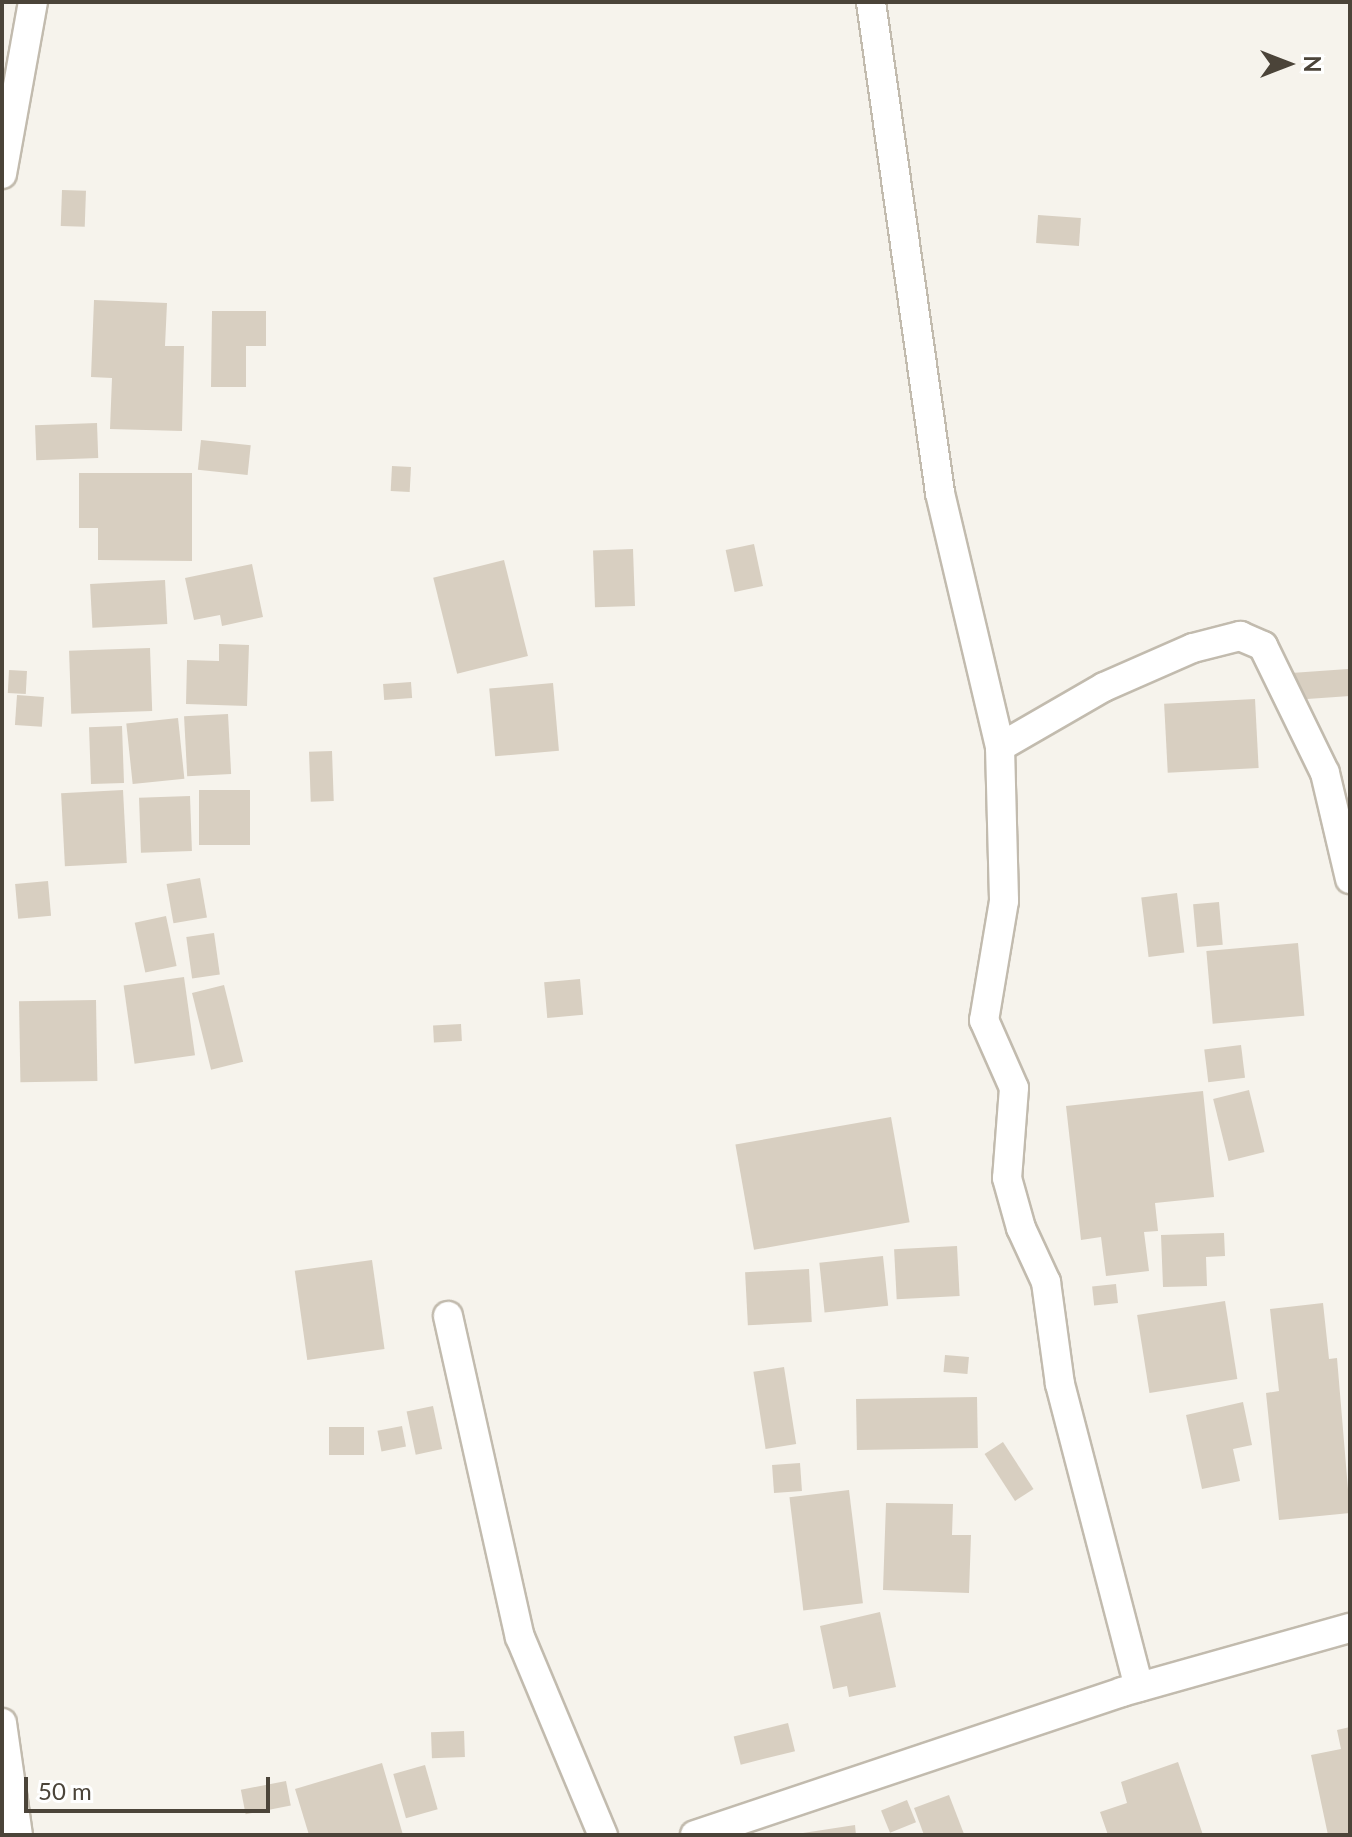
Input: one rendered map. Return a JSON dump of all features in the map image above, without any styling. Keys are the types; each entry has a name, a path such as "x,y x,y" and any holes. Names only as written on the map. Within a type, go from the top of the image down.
{"street":[{"path":"2,174 33,2"},
{"path":"871,2 940,493 1000,747 1004,901 984,1020 1014,1088 1007,1178 1021,1228 1046,1282 1060,1384 1139,1687"},
{"path":"1000,747 1104,687 1193,648 1240,636 1263,646 1289,709 1325,773 1350,879"},
{"path":"448,1316 520,1637 603,1835"},
{"path":"695,1835 1139,1687 1350,1628"},
{"path":"2,1723 18,1835"}],"building":[{"path":"62,190 86,191 85,227 61,226"},
{"path":"1038,215 1081,218 1079,246 1036,243"},
{"path":"94,300 167,303 165,346 184,346 182,431 110,429 112,378 91,377"},
{"path":"212,311 266,311 266,346 246,346 246,387 211,387"},
{"path":"97,423 98,458 36,460 35,425"},
{"path":"201,440 251,445 248,475 198,470"},
{"path":"392,466 411,467 410,492 391,491"},
{"path":"79,473 192,473 192,561 98,560 98,528 79,528"},
{"path":"754,544 763,586 735,592 726,550"},
{"path":"633,549 635,606 595,607 593,550"},
{"path":"504,560 528,656 457,674 433,578"},
{"path":"252,564 263,617 222,626 220,615 194,620 185,578"},
{"path":"165,580 167,624 92,628 90,584"},
{"path":"219,644 249,645 247,706 186,704 187,660 219,661"},
{"path":"150,648 152,711 71,714 69,651"},
{"path":"1348,669 1350,696 1286,700 1284,673"},
{"path":"9,670 27,671 26,694 8,693"},
{"path":"411,682 412,698 384,700 383,684"},
{"path":"553,683 559,751 495,756 489,689"},
{"path":"17,695 44,697 42,727 15,725"},
{"path":"1255,699 1259,768 1168,773 1164,704"},
{"path":"228,714 231,774 187,776 184,716"},
{"path":"178,718 184,779 133,784 126,723"},
{"path":"122,726 124,783 91,784 89,727"},
{"path":"332,751 334,801 311,802 309,752"},
{"path":"123,790 127,863 65,866 61,793"},
{"path":"199,790 250,790 250,845 199,845"},
{"path":"190,796 192,851 141,853 139,798"},
{"path":"200,878 207,917 173,923 167,884"},
{"path":"48,881 51,916 18,919 15,884"},
{"path":"1177,893 1184,953 1149,957 1141,897"},
{"path":"1219,902 1223,945 1197,947 1193,904"},
{"path":"166,916 177,966 145,973 135,923"},
{"path":"214,933 220,975 192,978 186,937"},
{"path":"1298,943 1304,1016 1213,1024 1206,951"},
{"path":"184,977 195,1055 135,1064 124,985"},
{"path":"580,979 583,1015 547,1018 544,982"},
{"path":"224,985 243,1062 211,1070 192,993"},
{"path":"96,1000 97,1081 20,1082 19,1001"},
{"path":"461,1024 462,1041 434,1042 433,1025"},
{"path":"1241,1045 1245,1078 1208,1082 1204,1050"},
{"path":"1249,1090 1264,1152 1229,1161 1213,1099"},
{"path":"1203,1091 1214,1197 1155,1203 1158,1231 1144,1232 1149,1271 1106,1276 1101,1237 1081,1240 1066,1106"},
{"path":"891,1117 910,1222 754,1250 735,1144"},
{"path":"1224,1233 1225,1256 1206,1257 1207,1286 1163,1287 1161,1235"},
{"path":"957,1246 960,1296 897,1299 894,1249"},
{"path":"883,1256 888,1306 825,1312 819,1263"},
{"path":"372,1260 385,1349 307,1360 295,1271"},
{"path":"809,1269 812,1322 748,1325 745,1272"},
{"path":"1116,1284 1118,1303 1094,1305 1092,1287"},
{"path":"1225,1301 1237,1379 1149,1393 1137,1315"},
{"path":"1323,1303 1329,1359 1337,1358 1350,1513 1279,1520 1266,1393 1279,1391 1270,1309"},
{"path":"945,1355 969,1357 967,1374 944,1372"},
{"path":"784,1367 796,1444 766,1449 753,1372"},
{"path":"977,1397 978,1448 857,1450 856,1399"},
{"path":"1243,1402 1252,1445 1233,1449 1240,1481 1202,1489 1186,1415"},
{"path":"433,1406 442,1449 416,1455 407,1412"},
{"path":"402,1426 406,1447 381,1451 377,1431"},
{"path":"329,1427 364,1427 364,1455 329,1455"},
{"path":"1003,1442 1033,1489 1015,1501 985,1454"},
{"path":"800,1463 802,1491 774,1493 772,1465"},
{"path":"849,1490 863,1603 803,1610 789,1497"},
{"path":"886,1503 953,1504 952,1535 971,1535 969,1593 883,1590"},
{"path":"880,1612 896,1687 849,1697 847,1686 833,1689 820,1626"},
{"path":"788,1723 795,1751 741,1765 734,1737"},
{"path":"1350,1727 1350,1835 1328,1835 1311,1755 1341,1749 1337,1730"},
{"path":"464,1731 465,1757 432,1758 431,1732"},
{"path":"1178,1762 1203,1835 1108,1835 1100,1812 1127,1803 1121,1782"},
{"path":"382,1763 403,1835 309,1835 295,1789"},
{"path":"425,1765 438,1809 406,1818 393,1774"},
{"path":"286,1781 291,1806 246,1814 241,1790"},
{"path":"949,1795 964,1834 924,1835 914,1808"},
{"path":"907,1800 916,1822 890,1833 881,1810"},
{"path":"855,1825 856,1835 803,1835 803,1833"}]}
